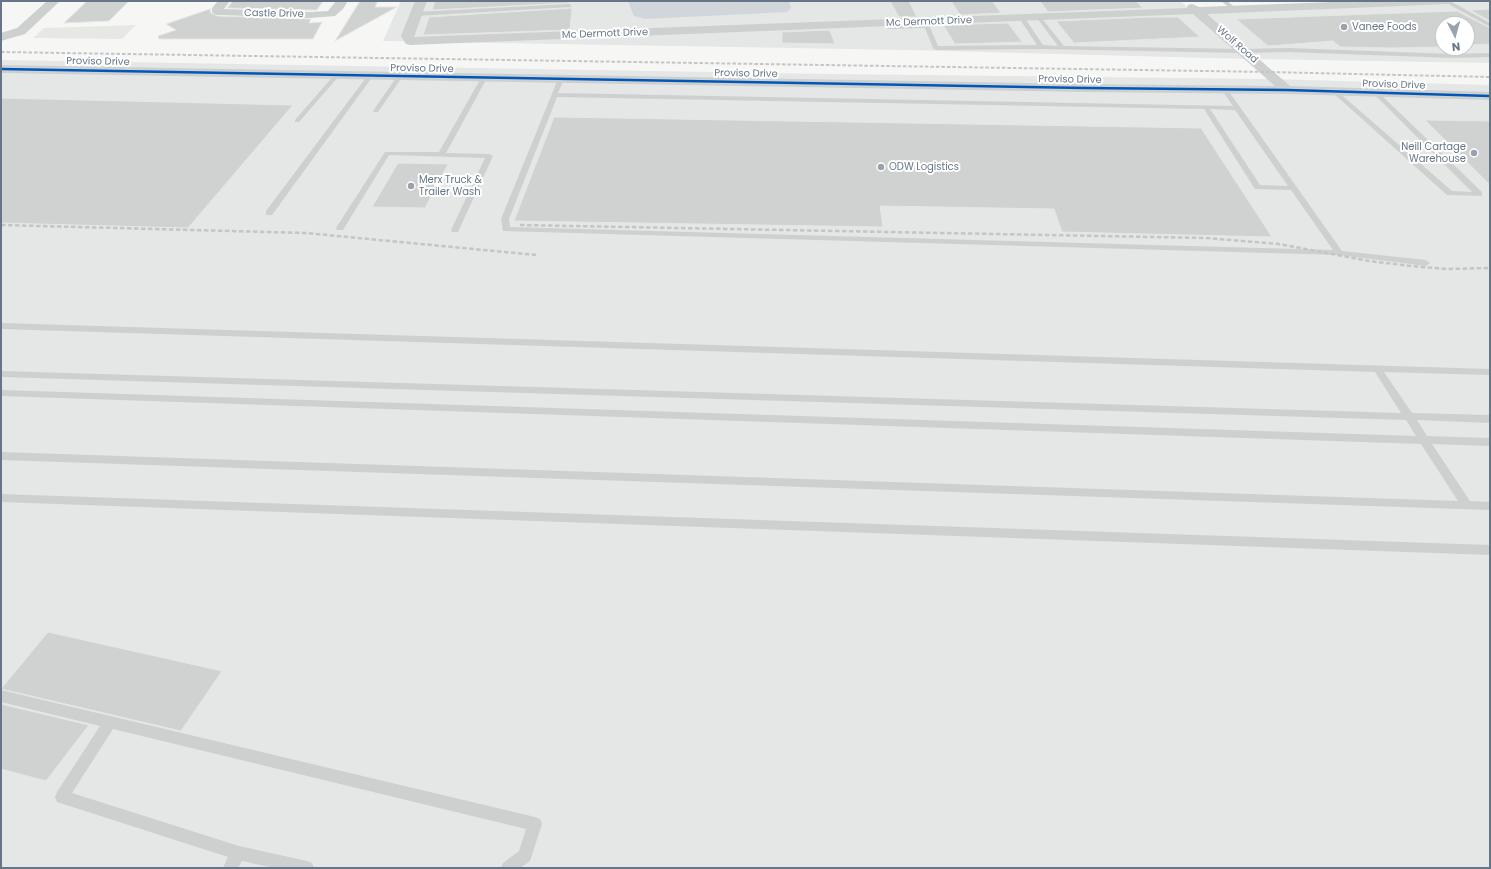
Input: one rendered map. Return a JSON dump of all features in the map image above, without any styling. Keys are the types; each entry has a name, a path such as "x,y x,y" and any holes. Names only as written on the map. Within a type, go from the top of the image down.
{"street":[{"path":"6,36 21,31 54,1"},
{"name":"Castle Drive","path":"224,1 218,8 218,12 228,14 330,14 339,7 342,1"},
{"path":"416,14 421,1"},
{"name":"Wolf Road","path":"1186,1 1287,90"},
{"name":"Mc Dermott Drive","path":"416,14 407,36 410,41 1040,18 1383,2 1447,1"},
{"path":"1257,63 1334,91"},
{"name":"Proviso Drive","path":"1,69 1287,90 1490,96"}],"lane":[{"path":"1224,1 1234,9"},
{"path":"1447,1 1490,25"},
{"path":"416,14 569,6"},
{"path":"1022,18 1041,47"},
{"path":"1040,18 1063,48"},
{"path":"885,23 888,27 927,26 936,48 1041,47 1243,51 1288,50 1453,56 1490,55"},
{"path":"297,121 337,75"},
{"path":"268,213 370,76"},
{"path":"376,110 400,76"},
{"path":"442,154 484,78"},
{"path":"561,79 504,219 506,229 1339,253 1426,263"},
{"path":"1224,89 1339,253"},
{"path":"1334,91 1450,193 1479,194 1375,92"},
{"path":"554,95 1238,108"},
{"path":"1206,108 1258,187 1293,188"},
{"path":"340,228 387,153 489,156 455,230"},
{"path":"1,326 1490,372"},
{"path":"1377,368 1467,505"},
{"path":"1,374 1490,419"},
{"path":"1,393 1490,442"},
{"path":"1,456 1490,506"},
{"path":"1,498 1490,550"},
{"path":"1,696 535,824 525,856 508,868"},
{"path":"110,722 62,797 239,853 307,868"},
{"path":"230,868 239,853"}],"shaded area":[{"path":"401,1 1180,1 1248,59 907,50 383,41"},
{"path":"628,1 789,1 791,8 787,12 645,19 634,16"},
{"path":"1490,1 1490,63 1257,59 1201,13"},
{"path":"136,25 122,39 33,38 44,28"},
{"path":"1,60 831,74 1269,79 1490,85 1490,868 1,868"}],"building":[{"path":"87,1 129,1 109,21 64,23"},
{"path":"233,1 323,1 317,10 227,8"},
{"path":"360,1 378,1 375,7 397,7 335,41"},
{"path":"435,1 569,1 569,3 432,10"},
{"path":"890,1 909,1 917,17 899,17"},
{"path":"951,1 992,1 1001,13 960,15"},
{"path":"1040,1 1136,1 1143,8 1048,12"},
{"path":"572,8 570,30 423,35 429,17"},
{"path":"210,9 211,13 218,16 311,19 309,23 322,22 313,39 159,39 158,36 176,30 166,24"},
{"path":"1490,9 1490,21 1470,10"},
{"name":"Vanee Foods","path":"1457,11 1467,16 1435,16 1435,47 1391,48 1340,47 1333,41 1268,46 1236,19"},
{"path":"1178,17 1200,37 1074,43 1056,21"},
{"name":"Vanee Foods","path":"1475,20 1490,28 1490,44 1475,45"},
{"path":"1008,23 1022,42 955,44 943,25"},
{"path":"830,30 835,44 782,43 782,32"},
{"path":"1,98 293,105 188,228 1,223"},
{"name":"ODW Logistics","path":"554,117 1201,128 1272,237 1062,232 1054,209 880,206 883,227 514,221"},
{"name":"Neill Cartage Warehouse","path":"1425,120 1490,121 1490,185"},
{"name":"Merx Truck & Trailer Wash","path":"398,163 448,164 425,208 372,207"},
{"path":"48,632 222,671 181,731 1,689"},
{"path":"1,704 89,725 46,781 1,769"}],"railway":[{"path":"1,52 1267,72 1490,77"},
{"path":"1,225 306,233 536,255"},
{"path":"520,225 1206,238 1279,244 1369,261 1411,266 1447,269 1490,268"}],"cycle path":[{"path":"1,69 1085,88 1287,90 1490,96"}],"place":[{"name":"Vanee Foods","path":"1344,27"},
{"name":"Neill Cartage Warehouse","path":"1474,153"},
{"name":"ODW Logistics","path":"881,167"},
{"name":"Merx Truck & Trailer Wash","path":"411,186"}]}
